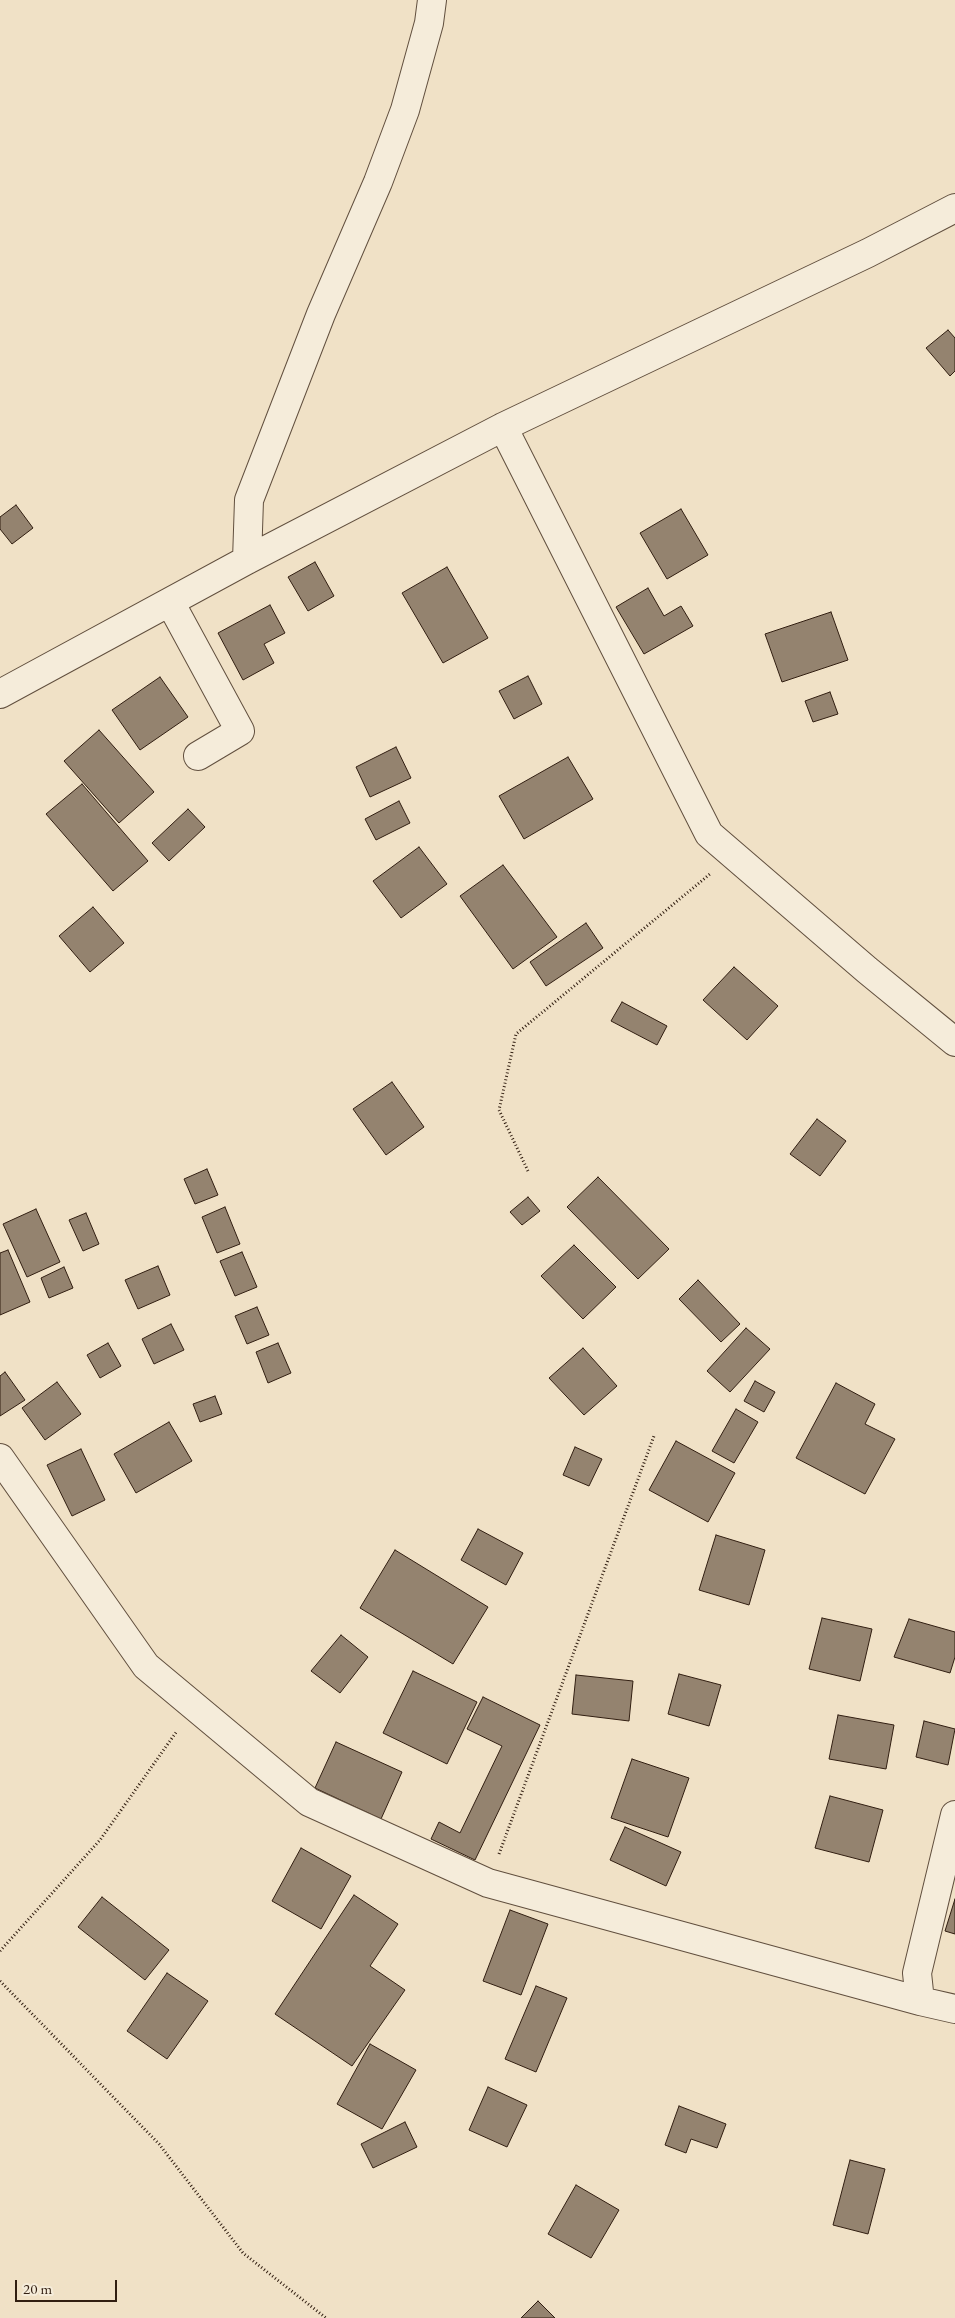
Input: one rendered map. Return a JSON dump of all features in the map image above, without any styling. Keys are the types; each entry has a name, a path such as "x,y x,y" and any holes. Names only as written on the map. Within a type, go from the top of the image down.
{"street":[{"path":"246,560 249,500 321,314 378,182 405,110 429,23 432,0"},
{"path":"0,694 246,560 503,427 868,253 955,208"},
{"path":"503,427 709,834 867,970 955,1042"},
{"path":"170,602 240,731 198,756"},
{"path":"0,1458 146,1666 308,1802 488,1883 955,2010"},
{"path":"920,2001 917,1972 955,1815"}],"path":[{"path":"528,1171 500,1110 516,1034 733,855"},
{"path":"488,1883 654,1436"},
{"path":"0,1951 100,1840 194,1706"},
{"path":"0,1981 159,2144 243,2253 326,2318"}],"building":[{"path":"948,330 955,338 955,371 950,376 926,348"},
{"path":"16,505 33,528 12,544 0,529 0,517"},
{"path":"681,509 708,555 667,579 640,533"},
{"path":"315,562 334,596 308,611 288,577"},
{"path":"447,567 488,638 443,663 402,593"},
{"path":"648,588 664,616 681,606 693,626 644,654 616,607"},
{"path":"270,605 285,633 264,644 274,663 243,680 218,633"},
{"path":"831,612 848,660 782,682 765,634"},
{"path":"528,676 542,704 514,719 499,691"},
{"path":"160,677 188,717 140,750 112,710"},
{"path":"830,692 838,714 813,722 805,701"},
{"path":"99,730 154,792 119,823 64,761"},
{"path":"396,747 411,778 370,797 356,767"},
{"path":"568,757 593,799 524,839 499,796"},
{"path":"82,784 148,861 113,891 46,814"},
{"path":"399,801 410,823 376,840 365,819"},
{"path":"188,809 205,827 169,861 152,843"},
{"path":"419,847 447,884 401,918 373,881"},
{"path":"503,865 557,937 513,969 460,896"},
{"path":"93,907 124,943 90,972 59,936"},
{"path":"586,923 603,948 546,986 530,962"},
{"path":"734,967 778,1006 747,1040 703,1000"},
{"path":"622,1002 667,1026 657,1045 611,1021"},
{"path":"392,1082 424,1127 386,1155 353,1109"},
{"path":"817,1119 846,1141 820,1176 790,1154"},
{"path":"207,1169 218,1195 195,1204 184,1179"},
{"path":"598,1177 669,1249 638,1279 567,1207"},
{"path":"528,1197 540,1211 522,1225 510,1212"},
{"path":"225,1207 240,1244 217,1253 202,1217"},
{"path":"36,1209 60,1262 27,1277 3,1224"},
{"path":"86,1213 99,1244 83,1251 69,1220"},
{"path":"574,1245 616,1287 583,1319 541,1276"},
{"path":"8,1250 30,1302 0,1315 0,1253"},
{"path":"242,1252 257,1287 235,1296 220,1261"},
{"path":"158,1266 170,1295 138,1309 125,1280"},
{"path":"64,1267 73,1288 49,1298 41,1278"},
{"path":"698,1280 740,1324 721,1342 679,1299"},
{"path":"257,1307 269,1335 247,1344 235,1316"},
{"path":"171,1324 184,1350 154,1364 142,1339"},
{"path":"746,1328 770,1349 730,1392 707,1371"},
{"path":"108,1343 121,1366 100,1378 87,1355"},
{"path":"278,1343 291,1373 268,1383 256,1352"},
{"path":"583,1348 617,1386 584,1415 549,1378"},
{"path":"5,1372 25,1400 0,1416 0,1376"},
{"path":"755,1381 775,1392 764,1412 744,1401"},
{"path":"57,1382 81,1414 45,1440 22,1408"},
{"path":"836,1383 875,1404 865,1424 895,1439 865,1494 796,1458"},
{"path":"215,1396 222,1414 200,1422 193,1404"},
{"path":"736,1409 758,1422 734,1463 712,1451"},
{"path":"169,1422 192,1461 136,1493 114,1454"},
{"path":"676,1441 735,1473 708,1522 649,1490"},
{"path":"575,1447 602,1459 589,1486 563,1475"},
{"path":"81,1449 105,1500 72,1516 47,1465"},
{"path":"478,1529 523,1553 506,1585 461,1560"},
{"path":"716,1535 765,1550 749,1605 699,1590"},
{"path":"395,1550 488,1607 453,1664 360,1608"},
{"path":"822,1618 872,1629 860,1681 809,1669"},
{"path":"909,1619 955,1632 955,1657 950,1673 894,1657"},
{"path":"341,1635 368,1657 340,1693 311,1671"},
{"path":"413,1671 477,1702 447,1764 383,1733"},
{"path":"679,1674 721,1685 709,1726 668,1714"},
{"path":"576,1675 633,1681 629,1721 572,1714"},
{"path":"483,1697 540,1725 475,1860 431,1839 439,1822 460,1833 502,1746 467,1729"},
{"path":"838,1715 894,1725 886,1769 829,1759"},
{"path":"924,1721 955,1729 948,1765 916,1757"},
{"path":"336,1742 402,1772 381,1819 315,1788"},
{"path":"632,1759 689,1778 668,1837 611,1818"},
{"path":"830,1796 883,1810 869,1862 815,1848"},
{"path":"625,1827 681,1852 666,1886 610,1860"},
{"path":"301,1848 351,1876 321,1929 272,1901"},
{"path":"354,1895 398,1924 370,1966 405,1990 352,2066 275,2014"},
{"path":"102,1897 169,1950 145,1980 78,1927"},
{"path":"955,1899 955,1934 945,1931"},
{"path":"510,1910 548,1924 521,1995 483,1981"},
{"path":"167,1973 208,2001 167,2059 127,2031"},
{"path":"536,1986 567,1998 536,2072 505,2059"},
{"path":"370,2044 416,2070 382,2129 337,2104"},
{"path":"488,2087 527,2105 507,2147 469,2130"},
{"path":"679,2106 726,2124 717,2148 691,2139 686,2153 665,2145"},
{"path":"405,2122 417,2147 373,2168 361,2144"},
{"path":"850,2160 885,2169 868,2234 833,2225"},
{"path":"576,2185 619,2210 591,2258 548,2234"},
{"path":"538,2301 555,2318 521,2318"}]}
